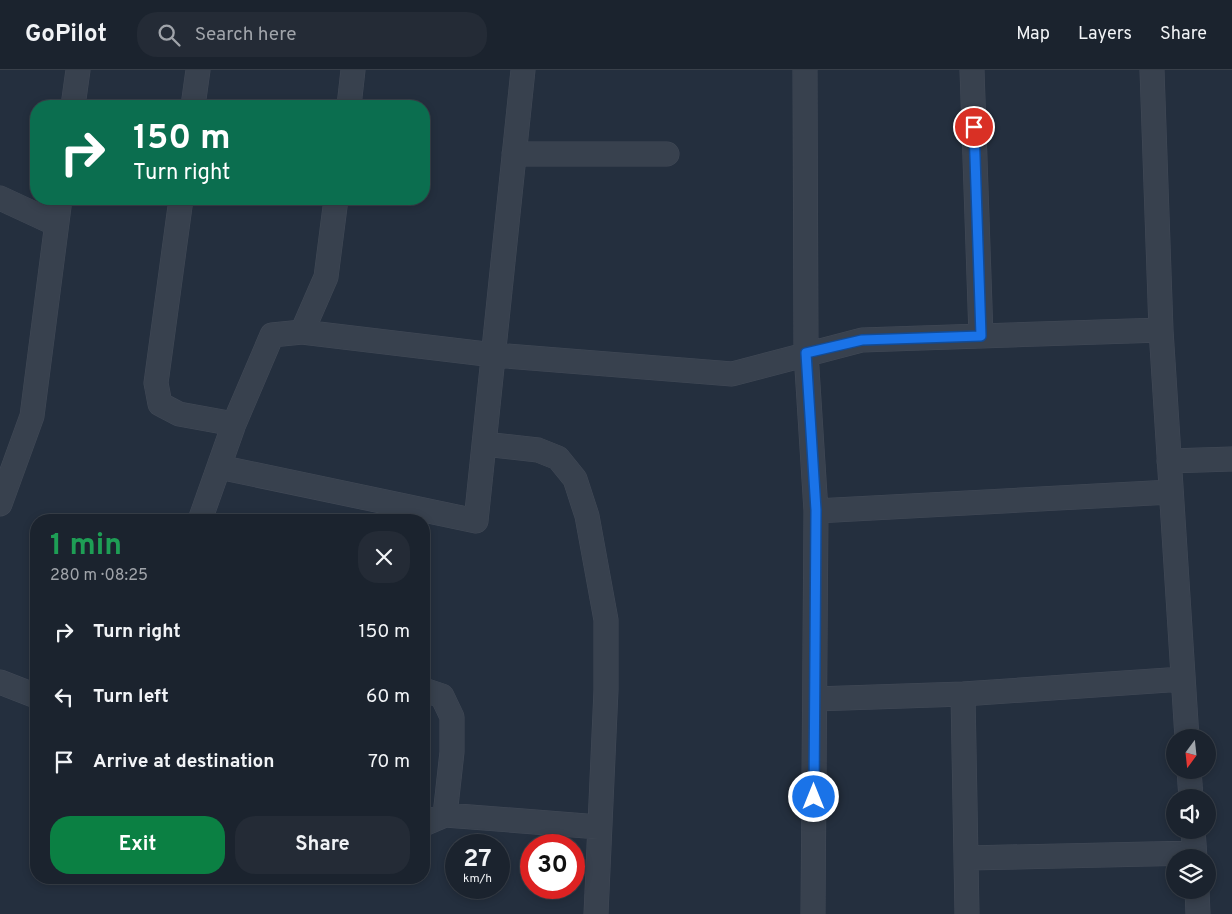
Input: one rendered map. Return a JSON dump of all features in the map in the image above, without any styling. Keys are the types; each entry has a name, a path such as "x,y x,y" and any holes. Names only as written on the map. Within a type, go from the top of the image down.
{"street":[{"path":"74,100 78,70"},
{"path":"194,100 198,70"},
{"path":"349,100 353,70"},
{"path":"219,466 476,521 522,70"},
{"path":"805,70 806,353 816,510 813,914"},
{"path":"972,70 981,336"},
{"path":"1152,70 1161,330 1186,729"},
{"path":"514,154 667,154"},
{"path":"0,198 56,224"},
{"path":"0,504 32,416 59,205"},
{"path":"179,205 156,384 160,404 179,414 234,424"},
{"path":"302,332 326,277 335,205"},
{"path":"202,514 234,424 272,335 302,332 494,355 732,374 806,353 862,340 1161,330"},
{"path":"484,444 538,450 558,458 575,480 588,516 606,620 606,690 596,914"},
{"path":"1169,461 1232,459"},
{"path":"816,510 1171,492"},
{"path":"815,699 963,694 1183,679"},
{"path":"0,682 30,694"},
{"path":"430,692 442,696 452,717 452,752 434,819 599,827"},
{"path":"963,694 967,914"},
{"path":"967,858 1194,847"},
{"path":"1197,899 1198,914"}],"route":[{"path":"814,797 816,510 806,353 862,340 981,336 974,127"}]}
